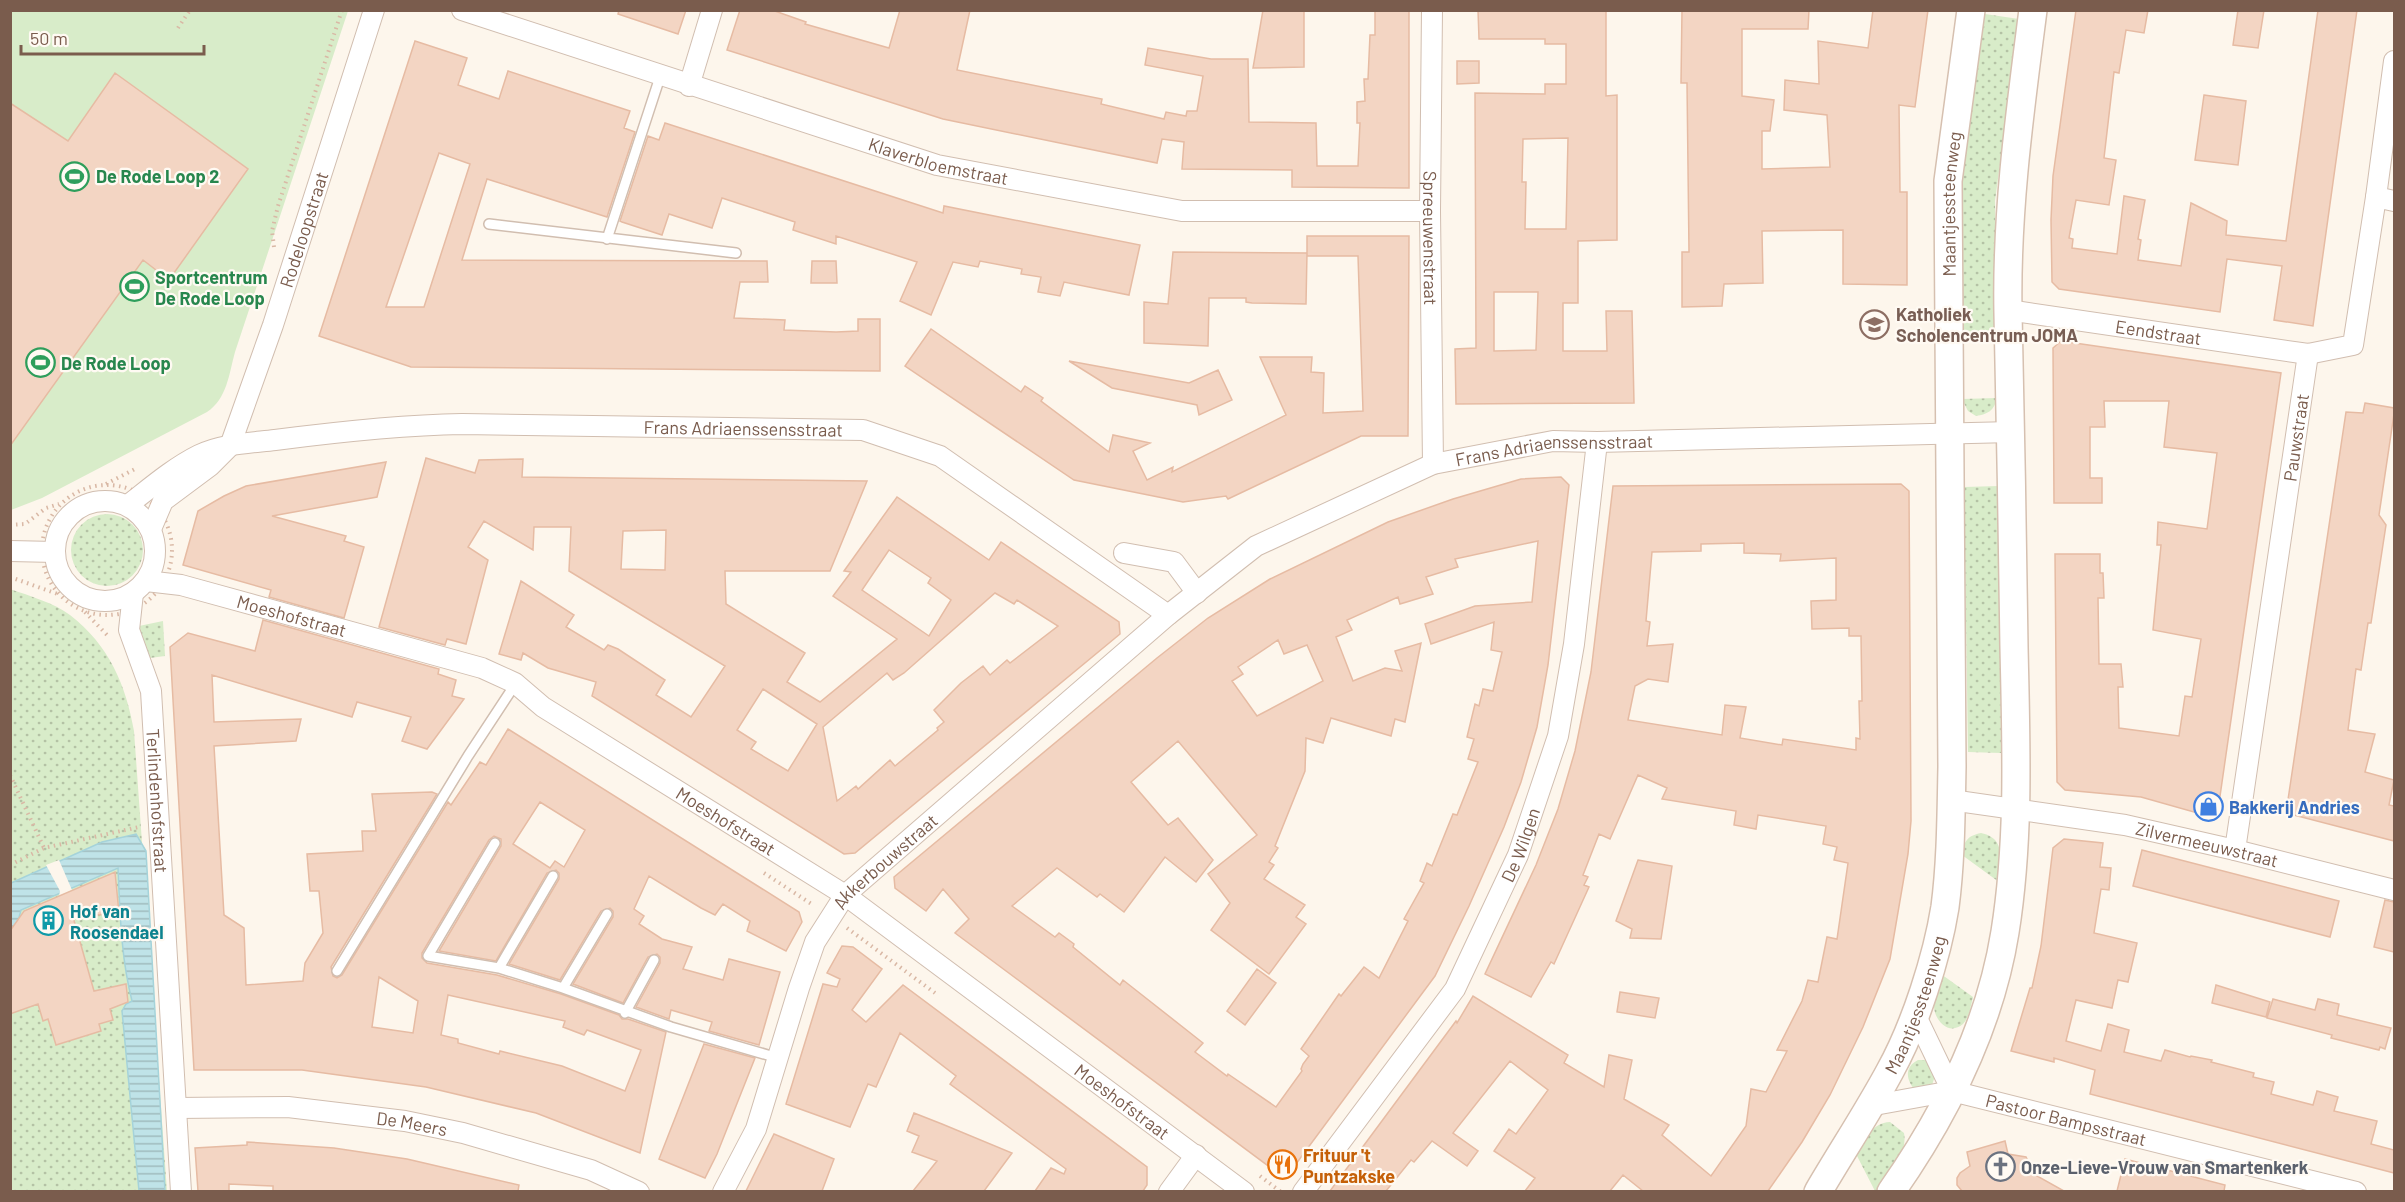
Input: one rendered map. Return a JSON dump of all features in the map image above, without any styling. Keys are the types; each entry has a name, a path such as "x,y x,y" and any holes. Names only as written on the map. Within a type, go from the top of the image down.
{"street":[{"name":"Rodeloopstraat","path":"230,446 273,325 374,10"},
{"name":"Klaverbloemstraat","path":"462,10 689,86 937,165 1182,211 1431,211"},
{"path":"689,86 712,10"},
{"name":"Spreeuwenstraat","path":"1432,10 1433,464"},
{"name":"Maantjessteenweg","path":"1818,1191 1892,1069 1915,1014 1935,953 1944,909 1951,843 1948,181 1971,10"},
{"path":"1892,1191 1952,1091 1979,1027 2005,935 2014,863 2012,432 2008,310 2010,205 2033,10"},
{"path":"2308,354 2353,345 2385,199 2394,61"},
{"name":"Eendstraat","path":"2008,310 2308,354"},
{"name":"Pauwstraat","path":"2235,850 2308,354"},
{"name":"Frans Adriaenssensstraat","path":"134,500 199,455 230,446 347,430 423,424 863,430 940,456 1168,615 1256,546 1433,464 1553,441 1948,434"},
{"path":"1948,434 2012,432"},
{"name":"De Wilgen","path":"1303,1191 1455,989 1518,855 1558,735 1574,644 1597,441"},
{"path":"151,529 163,501 210,466 230,446"},
{"path":"104,500 134,500 140,514 151,529 155,547 154,565 143,592 103,602 88,599 74,591 64,580 48,551 69,516 85,504 104,500"},
{"path":"10,551 48,551"},
{"path":"1124,554 1174,562 1197,593"},
{"name":"Moeshofstraat","path":"143,592 181,585 482,668 516,683 543,707 845,895 1244,1191"},
{"name":"Terlindenhofstraat","path":"143,592 129,630 151,691 181,1191"},
{"name":"Akkerbouwstraat","path":"723,1191 756,1129 815,942 845,895 1168,615"},
{"path":"1951,800 2015,808"},
{"name":"Zilvermeeuwstraat","path":"2015,808 2125,825 2394,890"},
{"path":"1915,1014 1952,1091"},
{"name":"Pastoor Bampsstraat","path":"1869,1106 1952,1091 2356,1191"},
{"name":"De Meers","path":"176,1108 288,1107 405,1121 463,1133 591,1170 639,1191"},
{"path":"1169,1191 1196,1155"}],"lane":[{"path":"607,239 660,76"},
{"path":"489,224 736,253"},
{"path":"337,971 468,756 516,683"},
{"path":"495,843 428,956 499,968 562,988 625,1012 778,1058"},
{"path":"499,968 554,876"},
{"path":"562,988 607,914"},
{"path":"625,1012 654,960"}],"path":[{"path":"178,27 190,10"},
{"path":"275,254 272,231 278,206 342,10"},
{"path":"10,525 25,524 46,508 60,504 81,490 106,484 144,464"},
{"path":"60,504 46,526 48,551 45,570 60,595 68,602 85,612 104,615 143,592 170,568 172,544 166,522 152,501 134,500 131,489 106,484"},
{"path":"10,578 60,595"},
{"path":"10,775 44,848"},
{"path":"10,865 44,848 160,822"},
{"path":"762,872 831,917 936,993"}],"green space":[{"name":"Sportcentrum De Rode Loop","path":"11,11 348,11 226,385 219,400 207,412 42,498 11,510"},
{"path":"1985,14 2019,19 1995,201 1997,339 1962,339 1961,173"},
{"path":"1997,398 1990,411 1976,416 1968,411 1962,399"},
{"path":"1999,486 2001,753 1968,752 1964,487"},
{"path":"107,514 127,520 137,530 143,550 137,570 127,580 107,586 87,580 77,570 71,550 77,530 87,520"},
{"path":"10,589 57,607 84,627 114,667 131,714 167,1191 11,1191"},
{"path":"163,621 165,656 150,658 139,634 139,626"},
{"path":"1981,833 1995,840 1998,845 2001,859 1999,882 1962,855 1967,840"},
{"path":"1941,974 1973,997 1967,1018 1958,1027 1948,1028 1940,1022 1935,1012 1934,999"},
{"path":"1918,1060 1927,1060 1936,1073 1932,1085 1915,1090 1908,1074 1910,1066"},
{"path":"1890,1122 1904,1133 1903,1149 1879,1191 1875,1191 1856,1154 1878,1125"}],"water":[{"path":"136,834 146,851 165,1191 139,1191 122,1011 126,1004 132,1001 123,952 118,868 21,910 17,925 11,929 11,883 102,842"}],"pier":[{"path":"59,860 72,890 59,896 60,891 46,865"}],"building":[{"path":"619,10 686,10 678,34 618,14"},
{"path":"740,10 772,10 806,22 805,24 889,48 900,10 970,10 957,70 1102,99 1101,104 1164,119 1166,112 1186,116 1187,111 1197,111 1203,76 1145,65 1148,48 1211,59 1248,59 1249,122 1316,123 1317,166 1358,166 1360,123 1357,123 1357,102 1365,101 1364,79 1368,79 1370,35 1375,35 1375,10 1409,10 1409,188 1292,187 1292,170 1182,169 1184,142 1162,139 1157,163 943,119 727,50"},
{"path":"1263,10 1304,10 1304,67 1253,68"},
{"path":"1478,10 1606,10 1606,96 1617,95 1617,240 1578,241 1578,303 1563,303 1563,351 1607,351 1606,311 1632,311 1634,403 1456,404 1455,349 1476,348 1475,93 1545,94 1545,84 1566,84 1566,44 1545,44 1545,39 1479,39","holes":["1568,138 1566,229 1525,229 1526,182 1522,182 1523,139","1494,292 1538,292 1536,350 1494,351"]},
{"path":"1682,10 1809,10 1808,29 1742,29 1742,96 1774,100 1770,131 1762,131 1762,169 1830,167 1827,115 1784,110 1785,80 1819,84 1818,41 1868,48 1873,10 1928,10 1915,107 1899,105 1900,192 1907,192 1907,285 1843,284 1843,230 1762,231 1763,283 1724,284 1722,306 1682,307 1682,252 1689,252 1687,83 1681,83"},
{"path":"2076,10 2148,10 2144,33 2126,30 2119,73 2114,72 2104,158 2116,160 2109,205 2076,200 2069,238 2073,239 2072,248 2117,254 2124,196 2145,200 2138,239 2141,240 2138,260 2181,266 2191,203 2227,221 2226,235 2286,241 2318,10 2357,10 2313,326 2274,320 2282,266 2227,259 2220,312 2059,289 2052,282 2053,176"},
{"path":"2238,10 2264,10 2258,48 2233,45"},
{"path":"415,41 467,58 458,85 499,99 508,71 630,111 624,128 635,132 607,217 487,179 462,260 767,261 768,282 740,282 734,318 785,320 784,330 836,332 858,331 858,319 880,319 880,371 411,367 319,336","holes":["439,153 470,164 424,307 386,307"]},
{"path":"1457,61 1479,61 1479,83 1457,84"},
{"name":"De Rode Loop","path":"115,73 248,169 169,280 143,260 10,446 10,103 68,141"},
{"path":"2204,95 2246,101 2238,165 2195,160"},
{"path":"665,123 943,213 944,206 1140,245 1129,295 1064,282 1060,296 1038,292 1041,277 1021,274 1022,269 980,261 978,267 953,262 931,315 900,301 917,262 836,236 836,244 793,230 795,222 722,198 712,228 669,214 662,235 622,222 620,221 648,136 659,140"},
{"path":"1307,236 1409,236 1408,436 1361,436 1228,499 1226,496 1183,502 1074,480 905,366 931,329 1021,392 1025,386 1043,398 1041,401 1109,452 1113,435 1150,443 1133,451 1147,480 1173,467 1172,472 1286,415 1260,357 1312,357 1311,372 1324,373 1323,413 1363,411 1358,256 1307,256"},
{"path":"1173,252 1307,253 1306,304 1252,303 1246,302 1246,298 1209,298 1208,346 1144,343 1144,302 1168,304"},
{"path":"812,261 836,261 837,283 811,283"},
{"path":"2061,341 2281,373 2218,810 2208,816 2141,797 2065,790 2057,782 2055,554 2100,554 2104,598 2098,598 2099,664 2121,664 2123,687 2118,687 2119,728 2179,736 2185,696 2192,697 2201,639 2153,630 2161,545 2157,545 2158,522 2207,529 2217,453 2164,447 2169,401 2104,401 2105,427 2090,427 2090,478 2102,478 2102,503 2054,503 2053,348"},
{"path":"1069,361 1189,383 1218,370 1232,400 1199,415 1197,405 1112,388"},
{"path":"2365,403 2394,408 2394,414 2379,515 2386,525 2371,623 2368,623 2361,670 2356,669 2348,730 2375,734 2365,772 2394,780 2389,805 2394,806 2394,841 2286,813 2346,412 2363,413"},
{"path":"426,458 475,473 479,460 523,459 522,477 867,481 830,571 725,571 726,604 805,653 787,682 820,702 897,639 833,596 851,572 844,571 897,497 989,560 1001,542 1119,622 1120,634 855,853 844,854 592,696 596,682 548,668 523,653 521,660 499,654 521,581 574,615 566,627 604,650 608,645 618,649 665,680 656,695 691,717 725,666 569,571 571,527 534,527 533,550 484,521 468,547 488,560 466,644 447,639 445,645 379,627","holes":["666,530 665,570 621,569 623,531","889,550 931,578 928,583 951,600 929,636 862,590","995,593 1014,604 1017,600 1058,626 1010,663 1007,660 990,675 983,666 961,683 934,710 944,722 937,728 938,730 895,766 890,760 858,789 856,786 837,801 823,727 887,673 893,680 904,673","763,689 817,724 788,771 751,749 756,742 737,730"]},
{"path":"386,462 377,497 272,516 346,536 344,541 364,547 344,618 269,597 271,590 183,565 198,511 224,496 246,486"},
{"path":"1561,477 1569,485 1548,665 1537,727 1521,782 1469,906 1435,976 1293,1168 1275,1171 955,933 969,919 943,889 926,911 895,888 894,877 1208,618 1270,579 1388,522 1453,499 1521,479","holes":["1538,541 1532,602 1475,606 1425,624 1431,644 1494,622 1491,650 1502,652 1493,691 1483,689 1479,706 1475,704 1467,737 1474,739 1468,759 1478,762 1457,815 1453,814 1432,866 1427,863 1420,881 1424,883 1404,919 1408,921 1379,978 1364,967 1341,996 1339,994 1301,1049 1309,1056 1303,1064 1302,1071 1276,1107 1228,1074 1227,1076 1195,1052 1203,1043 1123,980 1120,985 1059,933 1055,937 1012,906 1057,868 1097,897 1100,894 1124,912 1165,857 1196,882 1213,860 1178,818 1168,825 1131,782 1178,741 1257,835 1208,874 1230,903 1211,930 1269,974 1306,924 1296,917 1305,905 1264,879 1274,865 1269,862 1278,848 1275,846 1305,771 1306,738 1323,743 1331,718 1391,736 1395,719 1405,722 1421,643 1395,651 1402,671 1385,668 1353,681 1336,637 1352,630 1347,620 1398,597 1400,604 1433,594 1426,577 1458,567 1455,559","1278,640 1284,654 1307,645 1323,681 1257,716 1232,681 1243,674 1238,667"]},
{"path":"1901,484 1909,491 1911,821 1908,854 1890,959 1863,1027 1830,1095 1802,1142 1768,1191 1643,1191 1623,1175 1610,1191 1525,1191 1535,1178 1494,1151 1509,1129 1516,1134 1548,1090 1510,1061 1453,1133 1478,1151 1467,1166 1432,1141 1414,1162 1411,1160 1386,1191 1330,1191 1456,1021 1457,1023 1473,996 1568,1055 1564,1063 1604,1087 1609,1055 1632,1060 1624,1099 1669,1125 1662,1135 1711,1176 1746,1126 1751,1089 1766,1092 1787,1051 1777,1050 1802,1001 1808,980 1818,982 1827,937 1837,939 1848,863 1834,860 1837,847 1823,844 1826,826 1758,815 1756,829 1734,825 1736,811 1662,799 1667,788 1638,775 1610,839 1599,834 1583,875 1588,877 1584,885 1589,887 1554,964 1551,962 1531,997 1485,974 1536,865 1558,809 1575,751 1591,672 1613,486","holes":["1744,543 1744,553 1781,554 1780,561 1836,558 1836,600 1811,601 1812,629 1849,628 1849,636 1861,636 1862,701 1859,701 1860,739 1856,738 1856,750 1783,739 1782,745 1740,738 1746,707 1725,705 1722,735 1628,720 1635,686 1648,679 1668,682 1673,644 1647,646 1650,622 1646,621 1652,552 1701,551 1701,544"]},
{"path":"263,620 439,669 438,674 456,680 452,696 464,699 427,749 402,741 411,717 357,702 352,717 212,675 214,722 301,719 296,741 214,746 224,915 244,928 246,985 303,981 305,963 323,933 319,891 310,891 307,854 363,851 362,831 376,831 372,794 432,792 437,794 331,967 333,976 337,978 342,975 448,802 451,805 480,762 486,765 508,729 799,912 802,922 786,951 747,931 750,921 723,904 715,915 649,876 634,909 644,916 639,924 662,939 692,947 683,969 723,980 729,959 780,972 759,1045 709,1031 712,1022 671,1010 669,1019 636,1007 660,963 660,957 657,954 648,957 623,1003 573,984 613,917 613,911 610,908 601,911 560,980 509,964 559,879 559,873 556,870 547,873 496,961 439,951 501,846 501,839 494,836 489,840 422,953 422,958 427,963 497,975 561,994 619,1015 622,1019 666,1032 640,1153 536,1113 426,1087 302,1070 194,1070 170,647 188,633 255,651","holes":["540,802 585,830 564,867 555,861 550,868 513,844","379,977 418,1001 413,1033 372,1027","448,995 565,1021 563,1027 584,1035 587,1030 641,1050 625,1091 562,1066 500,1051 499,1054 458,1043 458,1039 441,1035"]},
{"path":"2064,839 2103,843 2100,867 2111,868 2109,890 2101,889 2094,933 2137,943 2128,982 2118,980 2112,1008 2076,1000 2066,1041 2101,1051 2108,1024 2129,1030 2124,1052 2161,1061 2165,1050 2212,1060 2211,1062 2254,1073 2253,1077 2274,1082 2271,1094 2313,1105 2317,1091 2338,1097 2334,1111 2377,1121 2371,1144 2394,1150 2394,1173 2090,1094 2095,1070 2054,1058 2054,1062 2011,1051 2030,988 2032,988 2041,946 2053,848"},
{"path":"2142,850 2339,901 2330,937 2133,886"},
{"path":"1638,860 1672,866 1661,939 1630,938 1632,929 1616,921"},
{"path":"115,872 119,913 73,917 94,991 126,984 128,1002 110,1009 113,1020 99,1024 101,1031 56,1045 48,1019 43,1021 38,1004 10,1014 10,931 24,911"},
{"path":"2385,900 2394,902 2394,952 2374,947"},
{"path":"842,946 853,947 882,969 852,1010 866,1022 903,985 1147,1167 1147,1185 1143,1191 1035,1191 1051,1168 1064,1174 1066,1169 950,1084 956,1076 900,1033 876,1087 868,1084 850,1127 786,1104 823,984 837,987 840,979 827,973"},
{"path":"1257,969 1276,983 1245,1025 1227,1011"},
{"path":"2216,985 2270,1002 2266,1017 2212,1003"},
{"path":"1620,992 1659,998 1655,1018 1617,1012"},
{"path":"2273,999 2315,1010 2318,999 2339,1004 2337,1015 2391,1028 2385,1049 2380,1047 2379,1050 2331,1038 2332,1035 2267,1018"},
{"path":"704,1044 755,1058 717,1154 705,1178 659,1159"},
{"path":"914,1113 1012,1153 984,1191 913,1191 937,1161 912,1152 919,1136 907,1131"},
{"path":"774,1134 834,1159 822,1191 746,1191"},
{"name":"Onze-Lieve-Vrouw van Smartenkerk","path":"2005,1141 2008,1154 2026,1157 2030,1172 2064,1191 1962,1191 1957,1185 1957,1178 1970,1166 1967,1152"},
{"path":"247,1142 334,1148 407,1159 519,1185 518,1191 273,1191 273,1186 229,1184 229,1191 198,1191 195,1148 247,1145"},
{"path":"2125,1159 2225,1185 2224,1191 2117,1191"}],"place":[{"name":"De Rode Loop 2","path":"75,176"},
{"name":"Sportcentrum De Rode Loop","path":"134,287"},
{"name":"Katholiek Scholencentrum JOMA","path":"1875,324"},
{"name":"De Rode Loop","path":"40,363"},
{"name":"Bakkerij Andries","path":"2208,807"},
{"name":"Hof van Roosendael","path":"49,921"},
{"name":"Frituur 't Puntzakske","path":"1282,1165"},
{"name":"Onze-Lieve-Vrouw van Smartenkerk","path":"2000,1167"}]}
